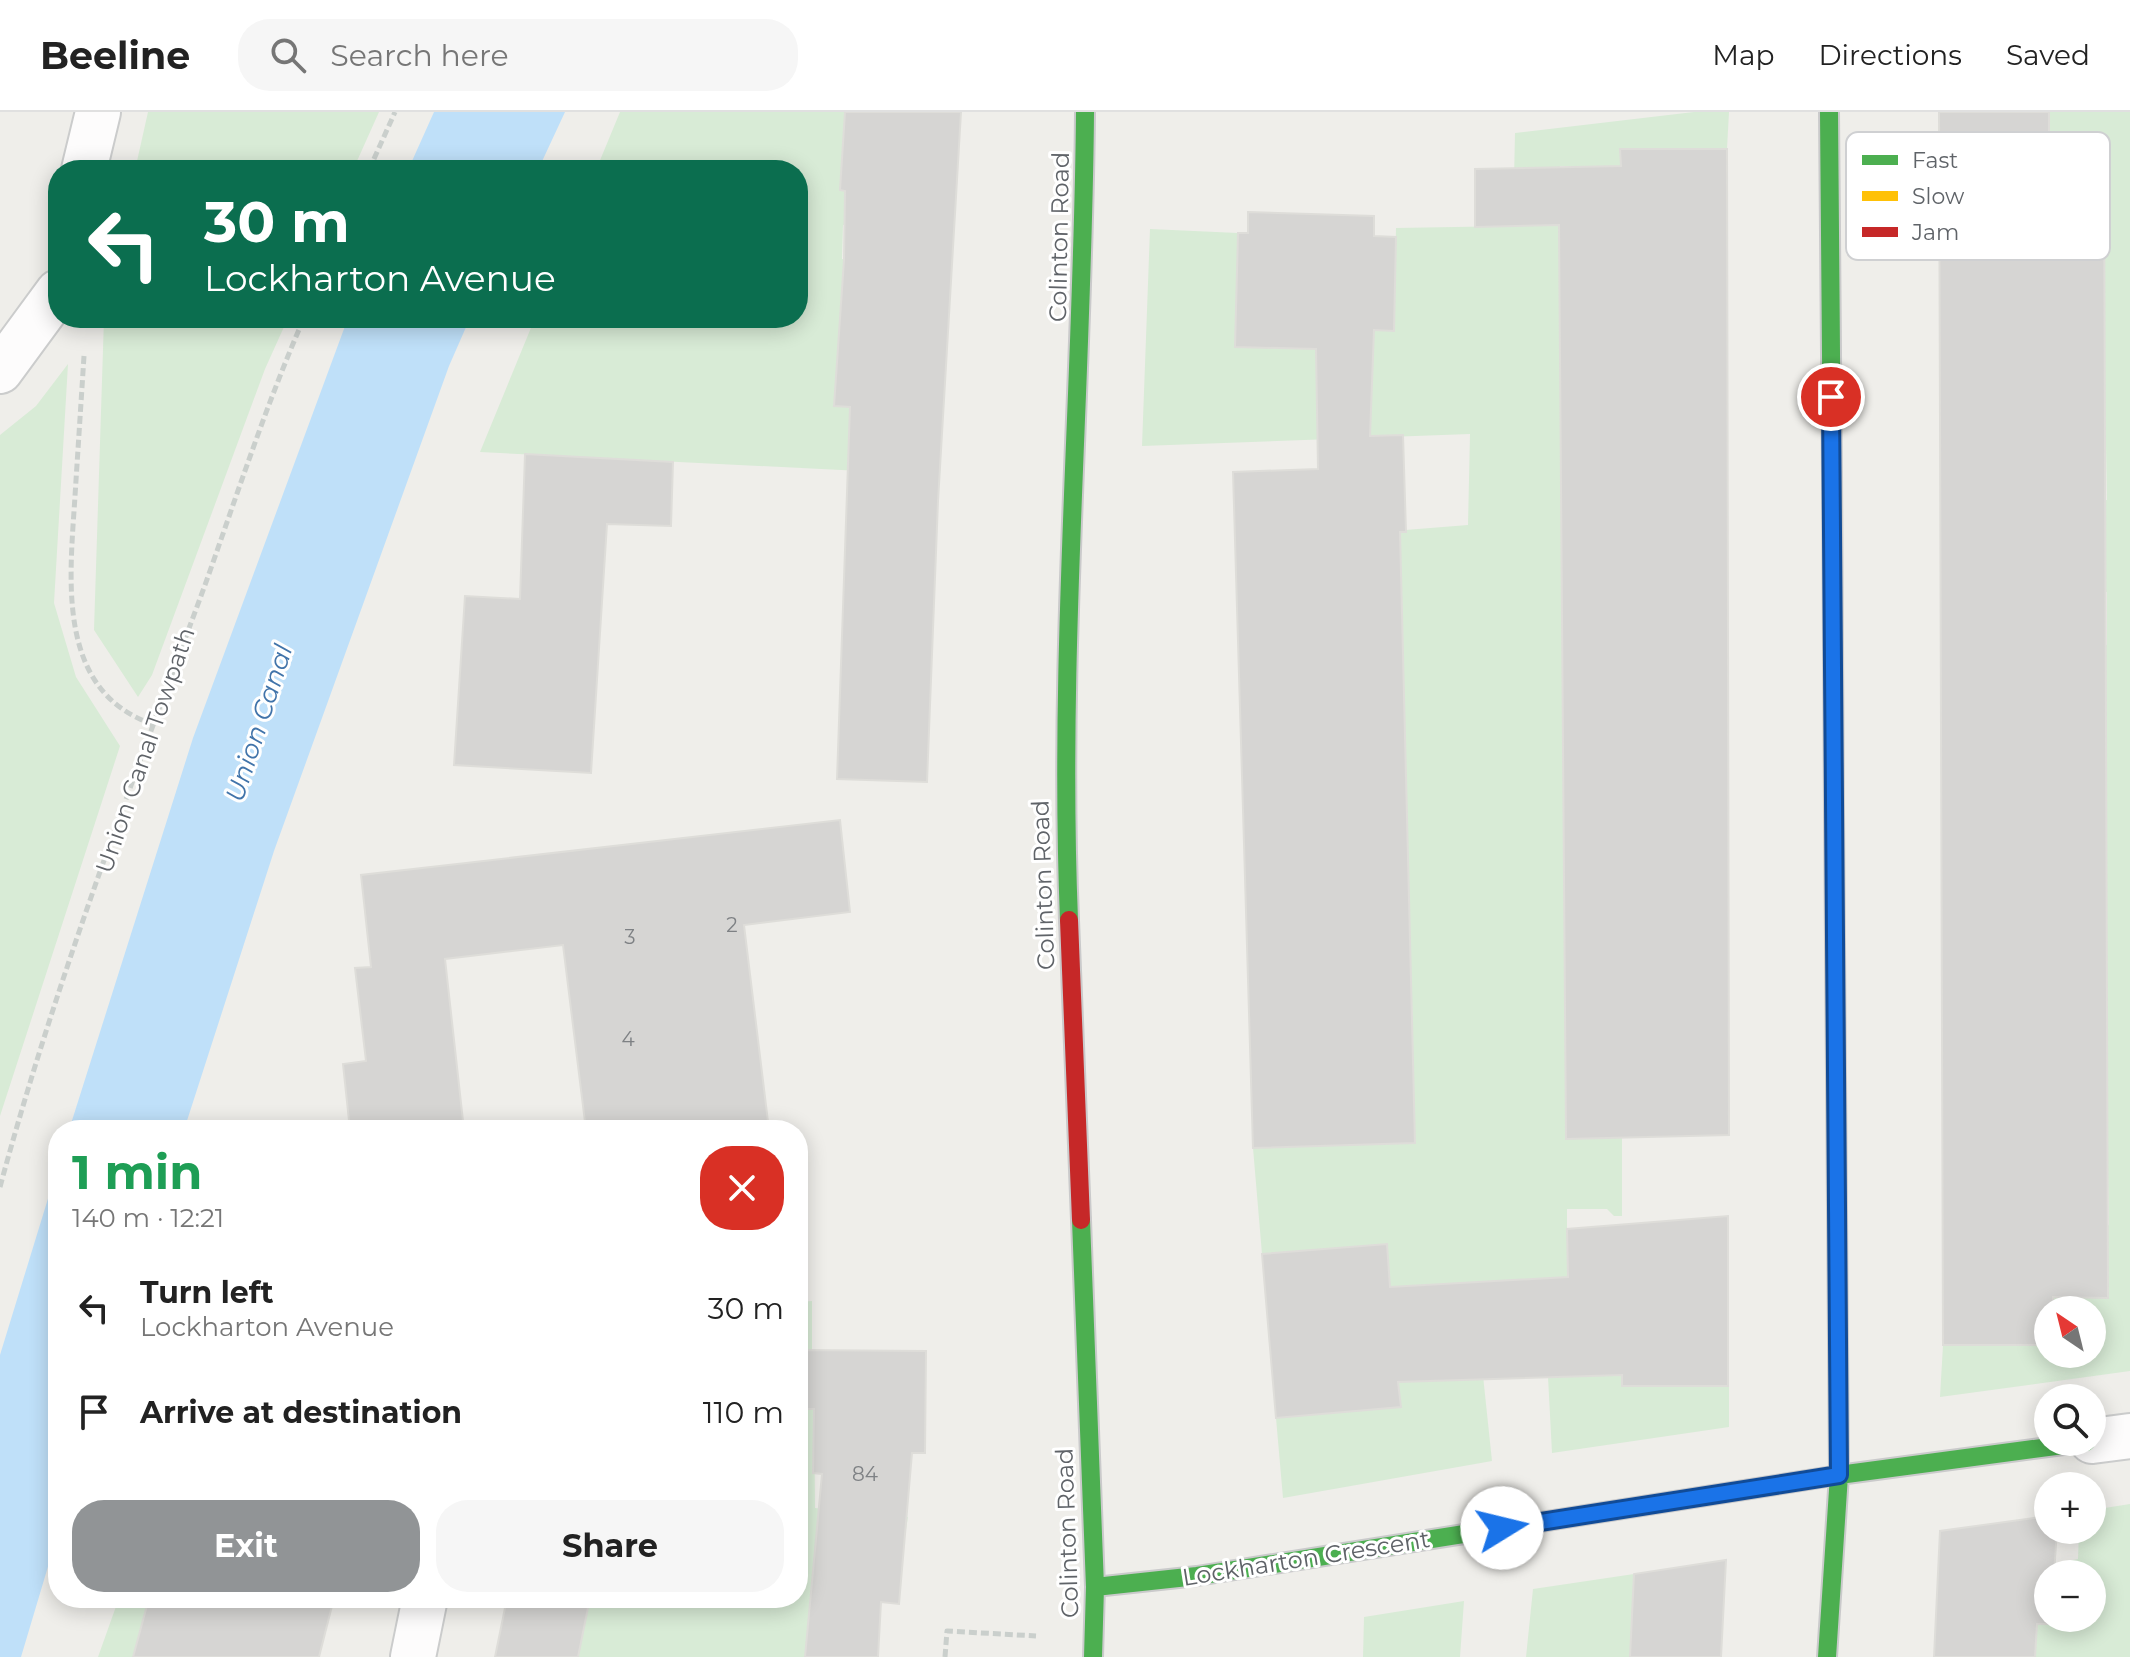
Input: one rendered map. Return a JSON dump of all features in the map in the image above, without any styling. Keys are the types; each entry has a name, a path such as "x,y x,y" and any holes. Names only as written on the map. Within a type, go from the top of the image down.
{"street":[{"path":"86,160 98,112"},
{"name":"Colinton Road","path":"1085,112 1084,288 1064,801 1095,1587 1094,1648"},
{"path":"1827,1657 1839,1475 1829,112"},
{"path":"0,371 48,306"},
{"name":"Lockharton Crescent","path":"2106,1440 2130,1436"},
{"name":"Lockharton Crescent","path":"1095,1587 1197,1576 1839,1475 2034,1449"},
{"path":"413,1657 423,1608"}],"path":[{"path":"373,160 395,112"},
{"name":"Union Canal Towpath","path":"0,1187 25,1096 152,724 250,451 300,328"},
{"path":"84,349 69,604 85,661 98,686 125,709 152,724"},
{"path":"945,1657 947,1631 1094,1648"}],"green space":[{"path":"148,112 379,112 357,160 137,160"},
{"path":"620,112 845,112 859,226 843,225 842,259 859,260 841,296 839,330 854,331 848,446 941,451 940,475 480,452 531,328 808,328 808,160 600,160"},
{"path":"1694,112 1729,112 1727,149 1621,149 1621,166 1560,166 1566,1124 1605,1123 1622,1113 1622,1216 1614,1216 1607,1209 1567,1209 1567,1266 1605,1267 1621,1334 1623,1386 1729,1386 1729,1427 1552,1453 1548,1377 1474,1282 1401,1288 1391,1299 1386,1244 1262,1254 1253,1148 1415,1142 1414,1113 1377,1032 1413,1030 1411,973 1367,629 1403,627 1401,567 1355,534 1468,525 1470,434 1142,446 1150,229 1238,233 1235,347 1372,351 1374,330 1394,330 1396,228 1513,226 1515,133"},
{"path":"2049,112 2130,112 2130,1371 1940,1397 1943,1345 2034,1345 2034,1368 2106,1368 2108,1272 2070,1226 2109,1225 2108,1171 2073,1171 2107,1082 2107,1026 2071,793 2107,793 2107,734 2068,734 2068,647 2107,645 2107,592 2067,591 2068,501 2107,500 2106,446 2067,447 2068,357 2105,356 2105,303 2065,302 2083,260 2110,260 2110,132 2049,132"},
{"path":"104,328 283,328 265,369 152,675 138,697 94,630"},
{"path":"68,364 54,603 76,677 120,746 0,1116 0,435 36,406"},
{"path":"2053,1293 2069,1296 2053,1296"},
{"path":"808,1301 812,1301 812,1350 808,1350"},
{"path":"1480,1347 1492,1461 1283,1498 1276,1418 1400,1407 1396,1353"},
{"path":"808,1409 814,1409 815,1508 908,1517 904,1542 805,1657 578,1657 587,1608 808,1608"},
{"path":"2130,1504 2130,1657 2035,1657 2037,1632 2106,1632 2106,1560 2073,1560 2078,1559 2079,1544 2106,1544 2106,1508"},
{"path":"1634,1574 1630,1657 1526,1657 1533,1589"},
{"path":"1464,1601 1460,1657 1363,1657 1364,1617"},
{"path":"115,1608 180,1608 133,1657 98,1657"}],"water":[{"path":"434,112 565,112 543,160 412,160"},
{"name":"Union Canal","path":"344,328 466,328 449,366 274,851 187,1120 72,1120 193,738"},
{"path":"48,1199 48,1567 21,1657 0,1657 0,1355"}],"building":[{"path":"845,112 961,112 938,501 927,782 837,779 850,407 834,406 844,260 845,191 840,190"},
{"path":"1939,112 2049,112 2049,132 1939,132"},
{"path":"1620,149 1727,149 1729,1135 1566,1139 1559,225 1475,227 1475,169 1621,166"},
{"path":"1248,212 1374,216 1374,236 1396,237 1394,331 1374,330 1370,436 1403,435 1406,532 1400,532 1415,1143 1253,1148 1233,472 1318,469 1316,349 1235,347 1238,233 1248,233"},
{"path":"1939,260 2104,260 2108,1298 2034,1296 2034,1345 1943,1345"},
{"path":"525,454 673,462 671,526 607,524 591,773 454,765 465,596 520,599"},
{"path":"840,820 850,912 744,925 768,1120 585,1120 563,945 445,959 463,1120 349,1120 343,1064 366,1061 355,968 371,967 361,875"},
{"path":"1728,1216 1728,1386 1622,1386 1622,1375 1398,1382 1401,1407 1276,1418 1262,1254 1387,1244 1390,1287 1568,1277 1567,1229"},
{"path":"808,1350 926,1351 925,1453 912,1453 899,1604 881,1602 878,1657 805,1657 822,1474 813,1473 814,1409 808,1409"},
{"path":"2034,1518 2034,1544 2056,1544 2055,1560 2034,1560 2035,1657 1934,1657 1940,1531"},
{"path":"1726,1560 1721,1657 1630,1657 1634,1574"},
{"path":"146,1608 331,1608 319,1657 133,1657"},
{"path":"505,1608 588,1608 578,1657 495,1657"}],"traffic: fast":[{"path":"1069,920 1066,819 1069,617 1085,112"},
{"path":"1829,112 1832,474"},
{"path":"1827,1657 1839,1475 1834,813"},
{"path":"1081,1220 1095,1587 1093,1657"},
{"path":"1095,1587 1197,1576 1839,1475 2034,1449"}],"traffic: slow":[{"path":"1832,474 1834,813"}],"traffic: jam":[{"path":"1069,920 1081,1220"}],"route":[{"path":"1502,1528 1839,1475 1831,397"}]}
